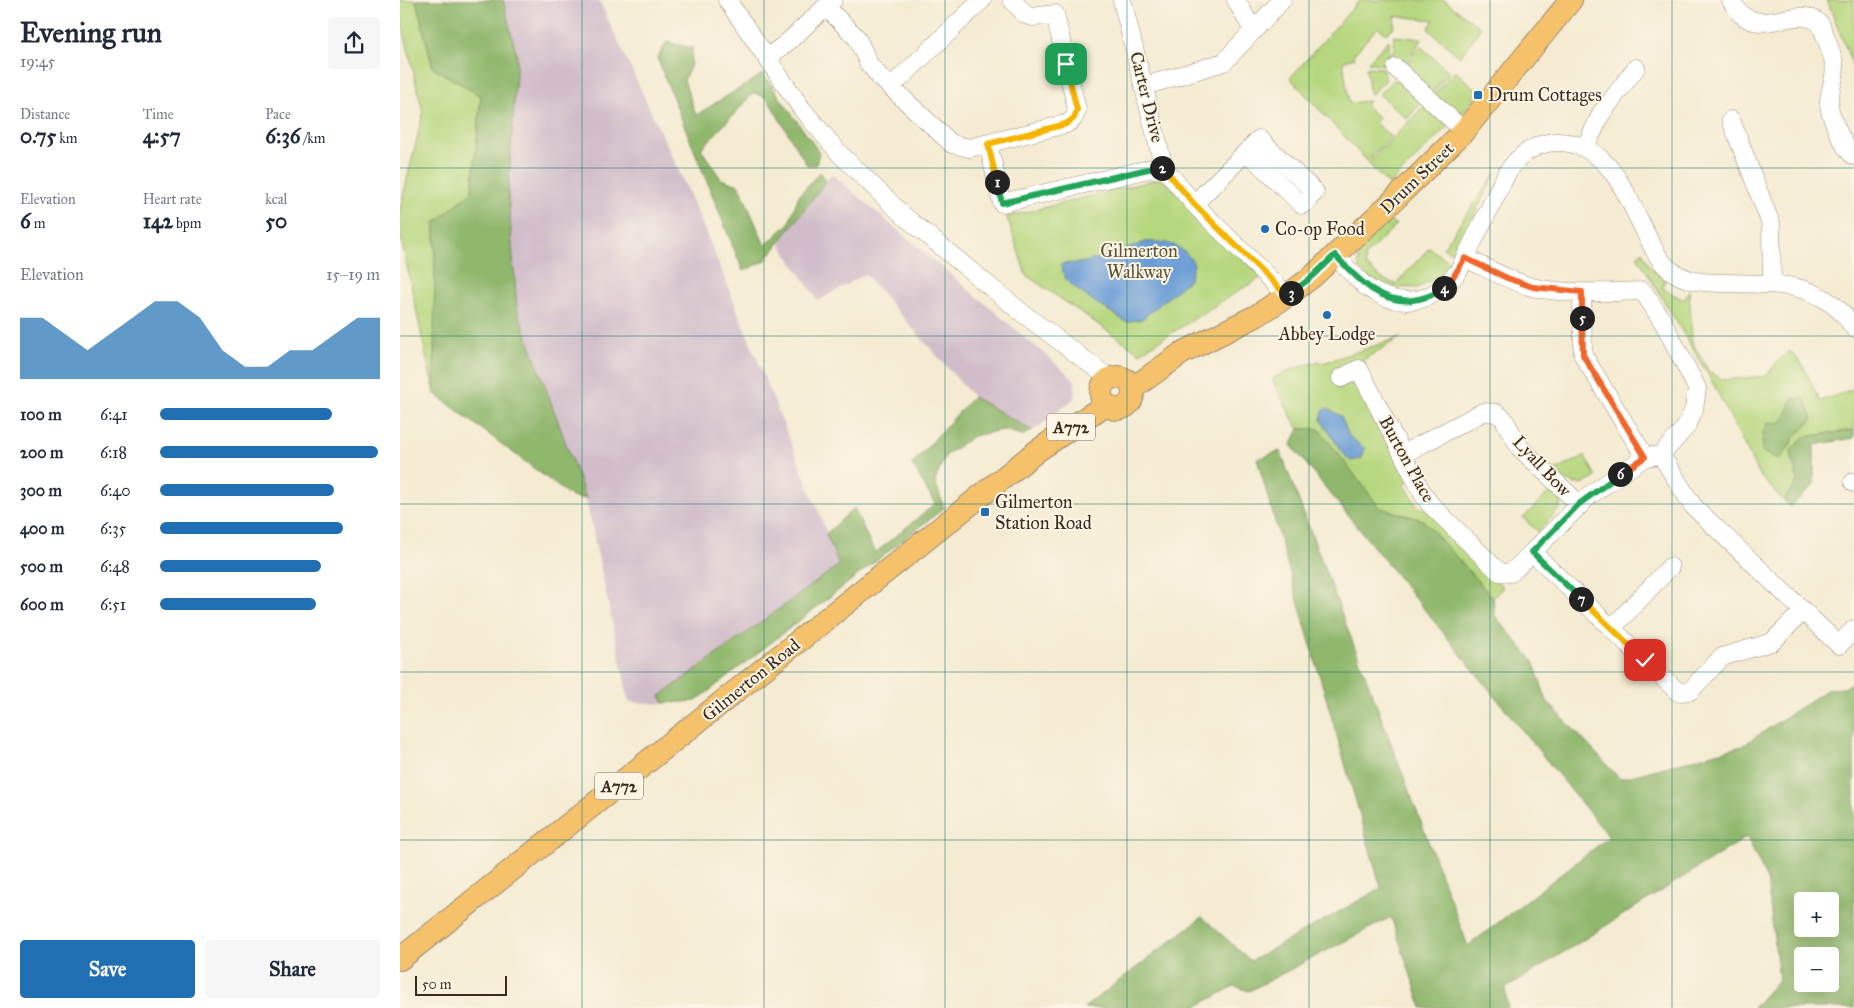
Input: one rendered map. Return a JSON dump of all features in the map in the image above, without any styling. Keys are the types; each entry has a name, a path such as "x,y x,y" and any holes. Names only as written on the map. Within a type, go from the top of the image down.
{"main road":[{"name":"Drum Street","path":"1133,388 1182,353 1256,316 1313,276 1464,131 1571,0"},
{"path":"1109,378 1124,377 1133,388"},
{"name":"A772","path":"1109,378 1103,384 1101,391 1105,405 1115,409 1126,407 1132,399 1133,388"},
{"name":"Gilmerton Road","path":"400,959 1037,451 1105,405"}],"street":[{"path":"727,0 802,109 839,153 904,216 1021,312 1109,378"},
{"path":"891,86 982,0"},
{"path":"767,58 789,41 830,3 857,38 870,64 952,144 969,148 1066,124 1072,121 1077,110 1054,14 1026,15 1012,0"},
{"name":"Carter Drive","path":"1122,0 1164,168 1194,204 1287,296"},
{"path":"1236,0 1254,30"},
{"path":"1145,86 1224,62 1282,0"},
{"path":"1731,0 1734,7 1750,18 1760,19 1789,8 1798,8 1812,15 1820,23 1834,64 1835,74 1828,104 1845,148 1854,156"},
{"path":"1396,68 1464,131"},
{"path":"1585,148 1601,114 1636,68"},
{"path":"1731,120 1771,224 1772,284"},
{"path":"1335,255 1367,287 1377,293 1398,300 1426,298 1450,282 1465,258 1513,163 1524,153 1540,146 1551,142 1565,142 1585,148 1600,156 1612,170 1656,254 1667,267 1679,276 1708,283 1772,284 1800,287 1821,296 1838,309 1854,328"},
{"path":"988,144 1002,203 1148,169 1164,168"},
{"path":"1194,204 1247,152"},
{"path":"1465,258 1507,278 1533,287 1582,292 1643,291 1663,322 1697,388 1694,409 1686,427 1653,456 1579,504 1532,552 1678,692 1690,691 1722,657 1772,642 1803,611"},
{"path":"1582,292 1583,355 1653,456 1693,506 1839,645 1854,629"},
{"name":"Burton Place","path":"1341,378 1359,369 1430,504 1499,572 1511,573 1532,552"},
{"name":"Lyall Bow","path":"1403,454 1483,412 1496,413 1503,418 1520,448 1579,504"},
{"path":"1612,628 1670,567"}],"shaded area":[{"path":"503,0 599,0 689,193 840,565 663,704 629,702 586,499 517,309 508,194"},
{"path":"832,174 1075,380 1075,398 1033,431 973,397 865,274 818,301 779,242"}],"green space":[{"path":"400,0 416,0 433,68 481,96 472,191 435,223 434,393 400,234 400,209 423,113 400,14"},
{"path":"416,0 503,0 517,56 508,194 517,309 586,499 572,497 434,393 435,223 472,191 481,96 433,68"},
{"path":"1360,0 1444,0 1481,28 1460,57 1428,29 1434,20 1395,16 1394,27 1386,34 1378,27 1353,55 1355,58 1343,61 1349,103 1369,101 1365,105 1379,118 1375,123 1391,137 1367,161 1290,78"},
{"path":"1827,0 1854,0 1854,69"},
{"path":"1394,36 1423,39 1404,62 1393,55"},
{"path":"1389,40 1390,57 1383,65 1368,62"},
{"path":"667,42 692,48 691,65 684,80 696,115 763,74 819,152 816,165 807,165 767,98 754,93 701,149 721,179 739,185 765,246 789,223 799,195 820,172 826,181 765,261 743,271 657,58"},
{"path":"1420,46 1450,72 1430,95 1409,76 1407,61"},
{"path":"1366,67 1382,68 1386,80 1370,96"},
{"path":"1455,71 1478,91 1473,97 1475,98 1463,112 1458,114 1433,95"},
{"path":"1393,80 1402,82 1423,101 1407,119 1379,94"},
{"path":"1428,102 1448,126 1389,185 1368,163"},
{"path":"1495,174 1454,254 1443,248"},
{"name":"Gilmerton Walkway","path":"1162,178 1262,277 1140,353 1026,275 1007,217"},
{"path":"1389,219 1396,225 1365,256 1366,266 1384,280 1396,284 1429,248 1450,262 1445,272 1418,288 1391,287 1370,279 1359,269 1357,251"},
{"path":"1642,251 1650,267 1665,280 1662,288 1684,300 1689,290 1692,342 1709,372 1724,380 1766,376 1779,360 1790,351 1803,365 1820,401 1854,389 1854,430 1804,437 1791,450 1793,466 1798,480 1784,501 1760,476 1713,383 1637,256"},
{"path":"1401,337 1333,378 1338,389 1349,383 1363,390 1408,479 1405,485 1417,506 1427,510 1464,545 1463,552 1479,568 1485,568 1503,587 1493,598 1423,520 1380,508 1319,429 1299,429 1272,379 1290,370 1319,361 1320,364"},
{"path":"973,397 1033,431 1023,435 1002,430 973,436 945,456 935,481 944,508 696,701 664,703 660,696 839,565 826,534 854,508 875,553 935,504 912,464"},
{"path":"1804,398 1813,419 1795,437 1780,460 1762,452 1763,432 1769,422 1780,423 1787,413 1792,399"},
{"path":"1299,429 1319,429 1380,508 1423,520 1493,598 1495,616 1533,661 1547,701 1620,779 1742,746 1828,689 1844,688 1854,682 1854,1008 1753,1008 1779,979 1767,880 1747,837 1505,989 1508,1008 1422,1008 1391,917 1249,991 1234,986 1194,1008 1084,1008 1202,917 1251,961 1381,888 1257,459 1280,451 1468,946 1609,837 1291,445"},
{"path":"1854,430 1854,438 1814,445 1814,485 1790,507 1784,501 1798,480 1791,450 1804,437"},
{"path":"1585,456 1596,477 1589,481 1579,484 1569,482 1554,471"},
{"path":"1553,488 1561,496 1560,508 1538,532 1523,518"}],"water":[{"path":"1145,242 1161,242 1174,245 1185,252 1194,264 1189,280 1142,319 1126,322 1087,297 1067,281 1060,265 1097,259"},
{"path":"1327,408 1341,416 1349,436 1364,448 1361,459 1351,461 1343,454 1321,420 1323,411"}],"place":[{"name":"Drum Cottages","path":"1478,95"},
{"name":"Co-op Food","path":"1265,229"},
{"name":"Abbey Lodge","path":"1327,315"},
{"name":"Gilmerton Station Road","path":"985,512"}],"route":[{"path":"1066,64 1077,110 1072,121 988,144 1002,203 1148,169 1164,168 1194,204 1287,296 1313,276 1335,255 1367,287 1386,297 1398,300 1426,298 1440,290 1450,282 1465,258 1507,278 1533,287 1582,292 1583,355 1645,457 1579,504 1532,552 1645,660"}]}
